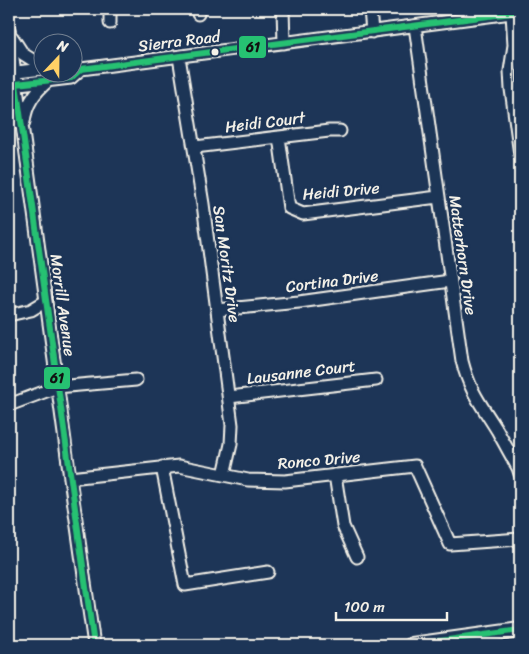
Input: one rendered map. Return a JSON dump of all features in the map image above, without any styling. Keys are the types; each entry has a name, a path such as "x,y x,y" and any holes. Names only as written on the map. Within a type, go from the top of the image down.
{"main road":[{"path":"412,645 461,642 520,630"}],"street":[{"path":"110,9 110,23"},
{"path":"283,9 284,43"},
{"path":"370,9 372,32"},
{"path":"516,13 510,71 517,107 520,155"},
{"name":"Sierra Road","path":"82,67 179,57 516,13"},
{"name":"Matterhorn Drive","path":"415,26 462,361 470,386 520,470"},
{"name":"Morrill Avenue","path":"9,29 13,85 23,129 94,645"},
{"path":"9,34 23,54 32,60"},
{"name":"San Moritz Drive","path":"179,57 195,147 229,397 232,425 224,475"},
{"path":"12,72 32,69"},
{"name":"Sierra Road","path":"13,85 39,82"},
{"path":"23,129 30,101 34,94 47,82"},
{"path":"9,108 23,129"},
{"name":"Heidi Court","path":"195,147 329,130 340,131"},
{"name":"Heidi Drive","path":"279,137 289,208 303,214 438,197"},
{"name":"Cortina Drive","path":"218,310 299,302 450,281"},
{"path":"9,315 31,310 46,301"},
{"path":"9,406 57,387 136,380"},
{"name":"Lausanne Court","path":"229,397 376,380"},
{"name":"Ronco Drive","path":"70,478 179,466 248,480 285,481 415,466 450,544 520,539"},
{"path":"162,467 185,585 268,572"},
{"path":"335,475 344,526 357,557"}],"transit line":[{"name":"61","path":"94,645 16,84 71,78 81,69 520,12"},
{"name":"61","path":"412,645 520,630"}]}
